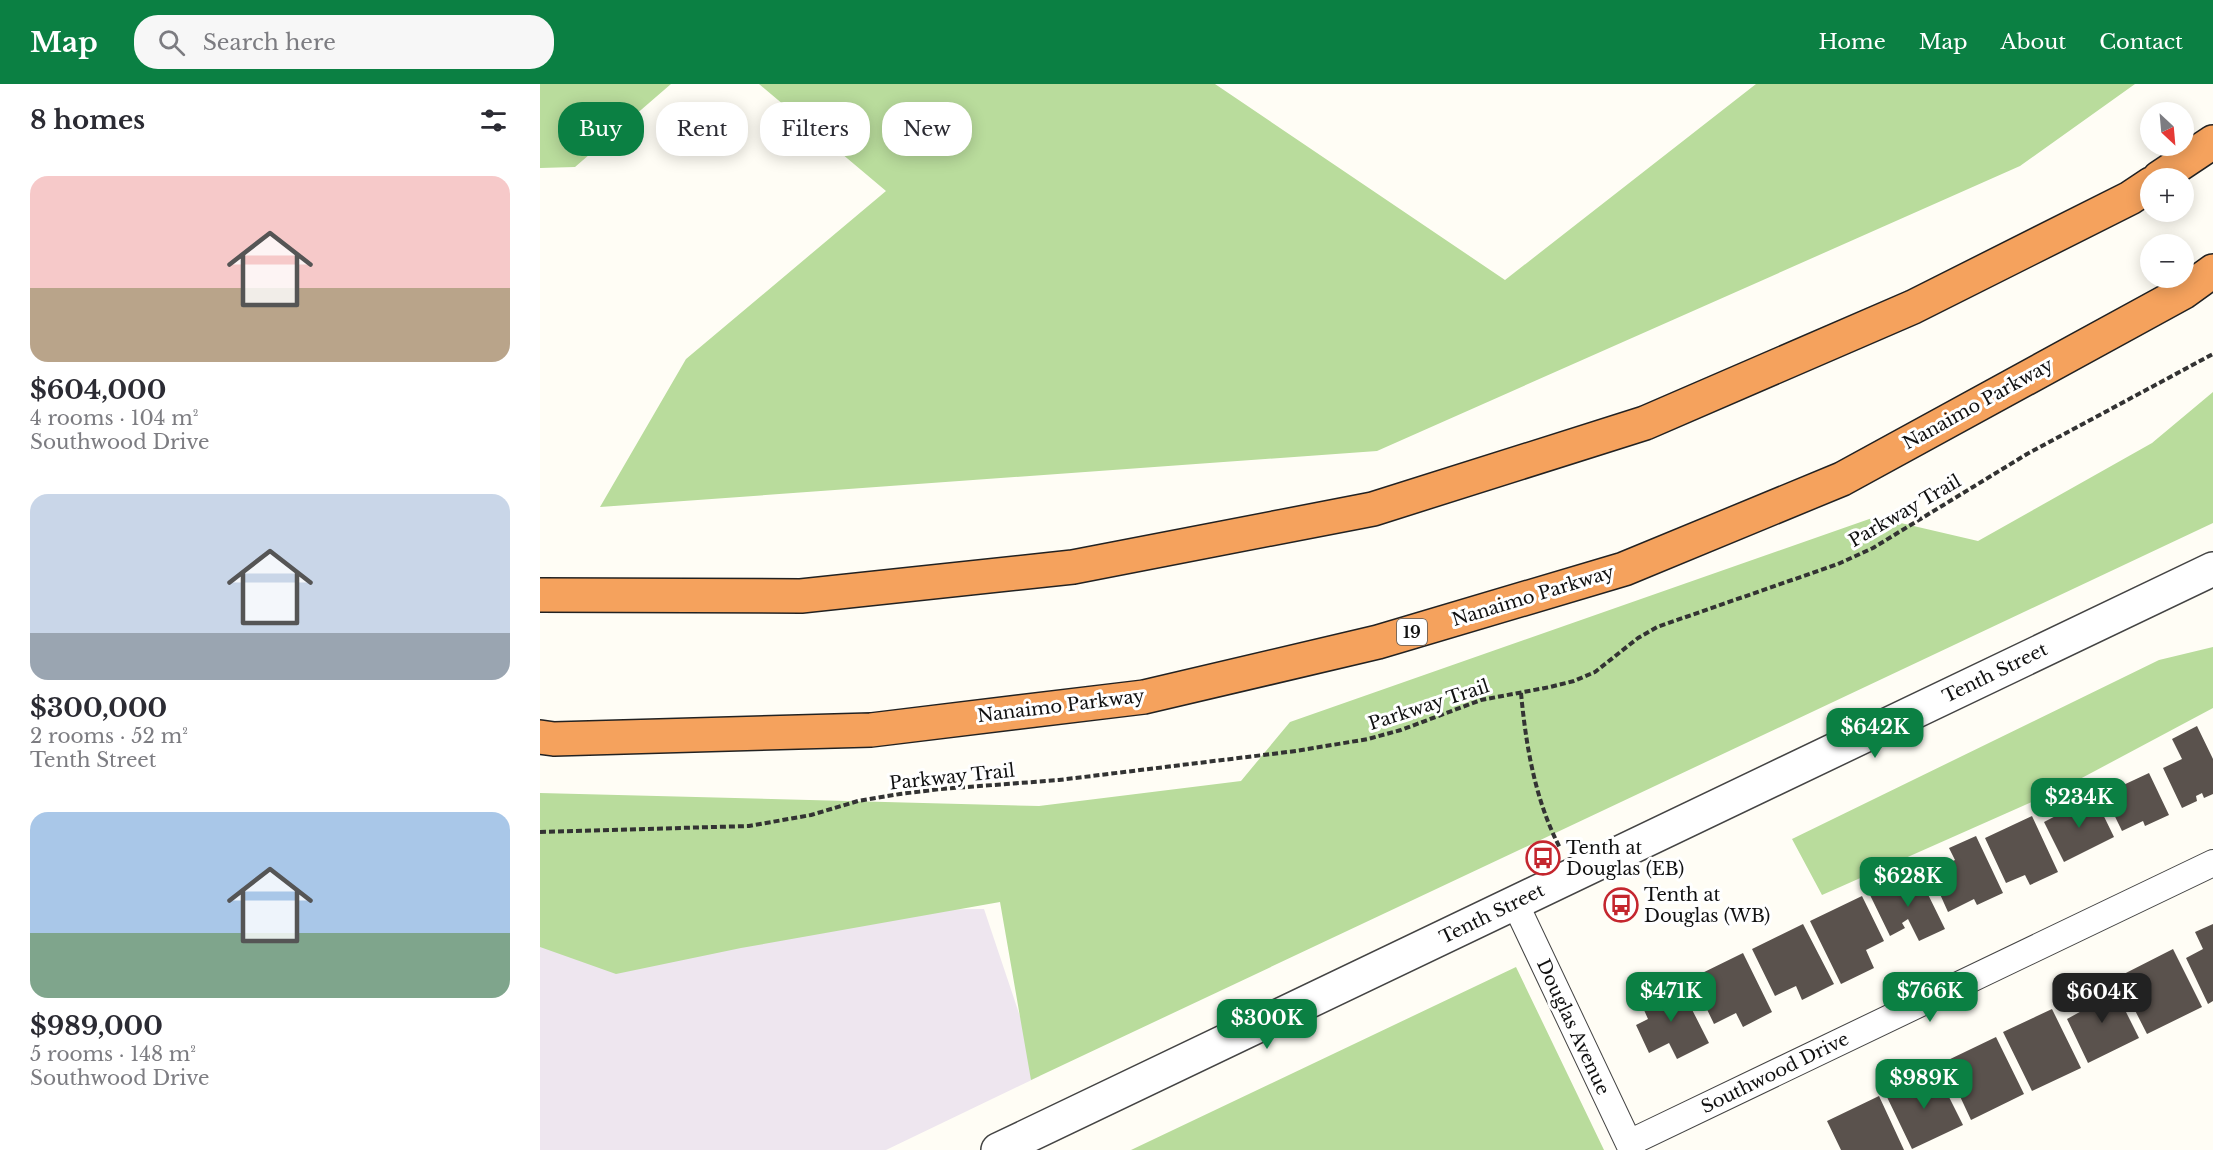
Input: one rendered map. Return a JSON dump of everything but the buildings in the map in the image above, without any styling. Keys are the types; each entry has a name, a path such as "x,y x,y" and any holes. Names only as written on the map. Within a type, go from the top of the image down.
{"highway":[{"path":"2174,168 2213,142"},
{"path":"540,595 801,596 1073,567 1373,508 1645,423 1913,307 2140,191"},
{"name":"Nanaimo Parkway","path":"540,737 554,739 871,730 1144,697 1378,642 1624,569 1842,479 2184,292 2213,271"}],"street":[{"name":"Tenth Street","path":"998,1150 2213,569"},
{"name":"Southwood Drive","path":"1630,1147 2213,863"},
{"name":"Douglas Avenue","path":"1515,903 1630,1147"}],"path":[{"name":"Parkway Trail","path":"540,832 749,826 811,815 858,801 900,794 1059,780 1296,751 1368,739 1401,730 1481,699 1574,681 1595,672 1638,638 1657,627 1838,564 1873,548 1908,529 2027,454 2213,354"},
{"path":"1521,693 1524,730 1536,786 1556,842 1573,875"}],"shaded area":[{"path":"984,909 1040,1076 886,1150 540,1150 540,913"}],"green space":[{"path":"540,84 671,84 644,107 644,102 558,102 558,156 588,156 575,167 540,168"},
{"path":"759,84 1215,84 1505,280 1756,84 2135,84 2020,166 1377,451 600,507 686,359 886,191 844,156 870,156 870,102 780,102"},
{"path":"2213,392 2213,523 1031,1080 1000,902 741,948 616,974 540,947 540,793 1039,806 1241,781 1290,722 1875,517 1978,541 2152,443"},
{"path":"2213,647 2213,708 2063,788 1822,895 1792,839 2159,660"},
{"path":"1516,967 1604,1150 1131,1150"}],"place":[{"name":"Tenth at Douglas (EB)","path":"1543,858"},
{"name":"Tenth at Douglas (WB)","path":"1621,905"}]}
